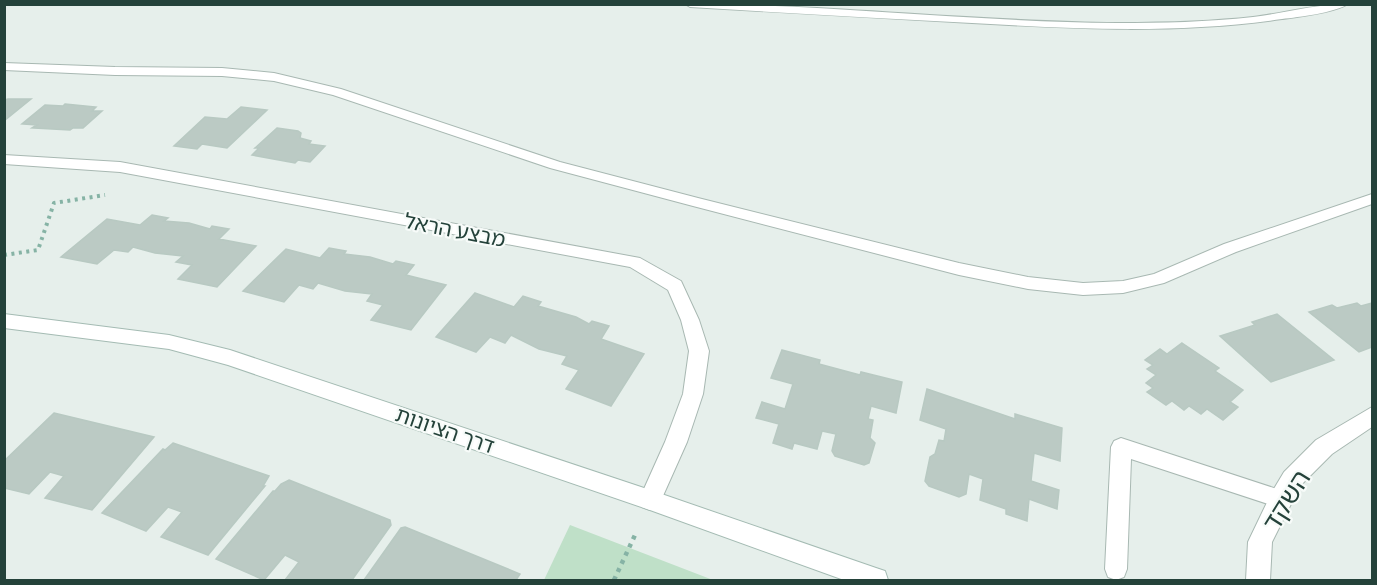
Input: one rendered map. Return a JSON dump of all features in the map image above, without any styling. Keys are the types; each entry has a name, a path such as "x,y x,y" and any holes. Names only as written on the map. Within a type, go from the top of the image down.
{"street":[{"name":"מבצע הראל","path":"4,159 120,167 634,262 675,286 690,320 699,351 693,393 676,442 650,500"},
{"name":"דרך הציונות","path":"4,321 169,342 230,358 650,500 876,580"},
{"name":"השקד","path":"1258,580 1260,542 1292,479 1324,447 1372,416"}],"lane":[{"path":"690,4 1120,26 1197,24 1262,18 1343,4"},
{"path":"4,66 115,71 222,72 283,79 337,92 555,165 698,203 959,269 1028,283 1083,289 1123,287 1158,279 1230,248 1372,199"},
{"path":"1116,569 1121,447 1280,499"}],"path":[{"path":"4,255 38,250 54,203 105,195"},
{"path":"614,580 635,535"}],"green space":[{"path":"570,525 713,580 544,580"}],"building":[{"path":"31,99 4,121 4,100"},
{"path":"65,104 96,107 92,111 102,111 83,128 70,130 32,128 37,125 22,124 45,105 63,106"},
{"path":"241,107 267,110 227,148 202,144 197,149 174,146 205,117 227,119"},
{"path":"277,128 298,131 301,133 300,138 311,141 309,144 325,146 310,162 298,160 295,163 252,155 259,148 255,148"},
{"path":"152,215 168,218 164,221 189,223 210,229 212,226 229,229 219,239 256,246 217,287 178,279 192,265 176,262 183,256 155,253 133,247 128,252 114,250 97,264 61,257 107,219 140,225"},
{"path":"329,248 346,251 344,254 370,257 393,264 396,261 414,265 406,275 446,285 411,330 371,320 383,305 367,301 372,294 345,291 318,283 313,289 299,285 284,302 243,291 286,249 320,258"},
{"path":"475,293 514,307 523,296 541,302 538,306 576,317 589,324 592,321 609,326 601,339 644,354 611,406 566,389 579,370 562,364 567,356 539,349 511,335 505,343 490,337 476,352 436,337"},
{"path":"1357,303 1361,306 1372,303 1372,347 1359,352 1309,312 1332,305 1337,308"},
{"path":"1277,314 1334,360 1271,382 1220,336 1255,325 1252,322"},
{"path":"1182,343 1219,368 1215,371 1243,390 1230,402 1238,407 1223,420 1207,409 1201,414 1189,406 1184,410 1172,401 1166,405 1147,392 1153,388 1146,383 1156,375 1147,369 1153,365 1145,360 1160,349 1167,354"},
{"path":"782,350 820,360 819,364 860,375 861,372 902,382 896,413 871,406 868,419 873,420 870,438 875,443 869,463 864,465 835,456 832,451 836,434 822,431 817,449 794,443 792,449 773,443 779,424 756,418 762,402 785,409 793,384 771,378"},
{"path":"927,389 1015,419 1015,414 1062,428 1060,461 1034,453 1031,481 1059,490 1057,509 1029,499 1027,521 1006,514 1006,509 980,500 983,479 969,474 966,494 959,497 929,486 925,481 930,457 935,454 939,440 944,441 946,429 920,420"},
{"path":"54,413 154,437 92,510 45,498 64,476 50,472 29,494 4,488 4,461"},
{"path":"173,443 269,476 263,486 265,486 208,555 161,537 182,512 168,507 146,531 102,513 163,449 165,450"},
{"path":"289,480 390,520 391,525 352,580 285,580 299,562 285,555 264,580 216,559 273,491"},
{"path":"405,527 520,574 516,580 364,580 401,528"}]}
